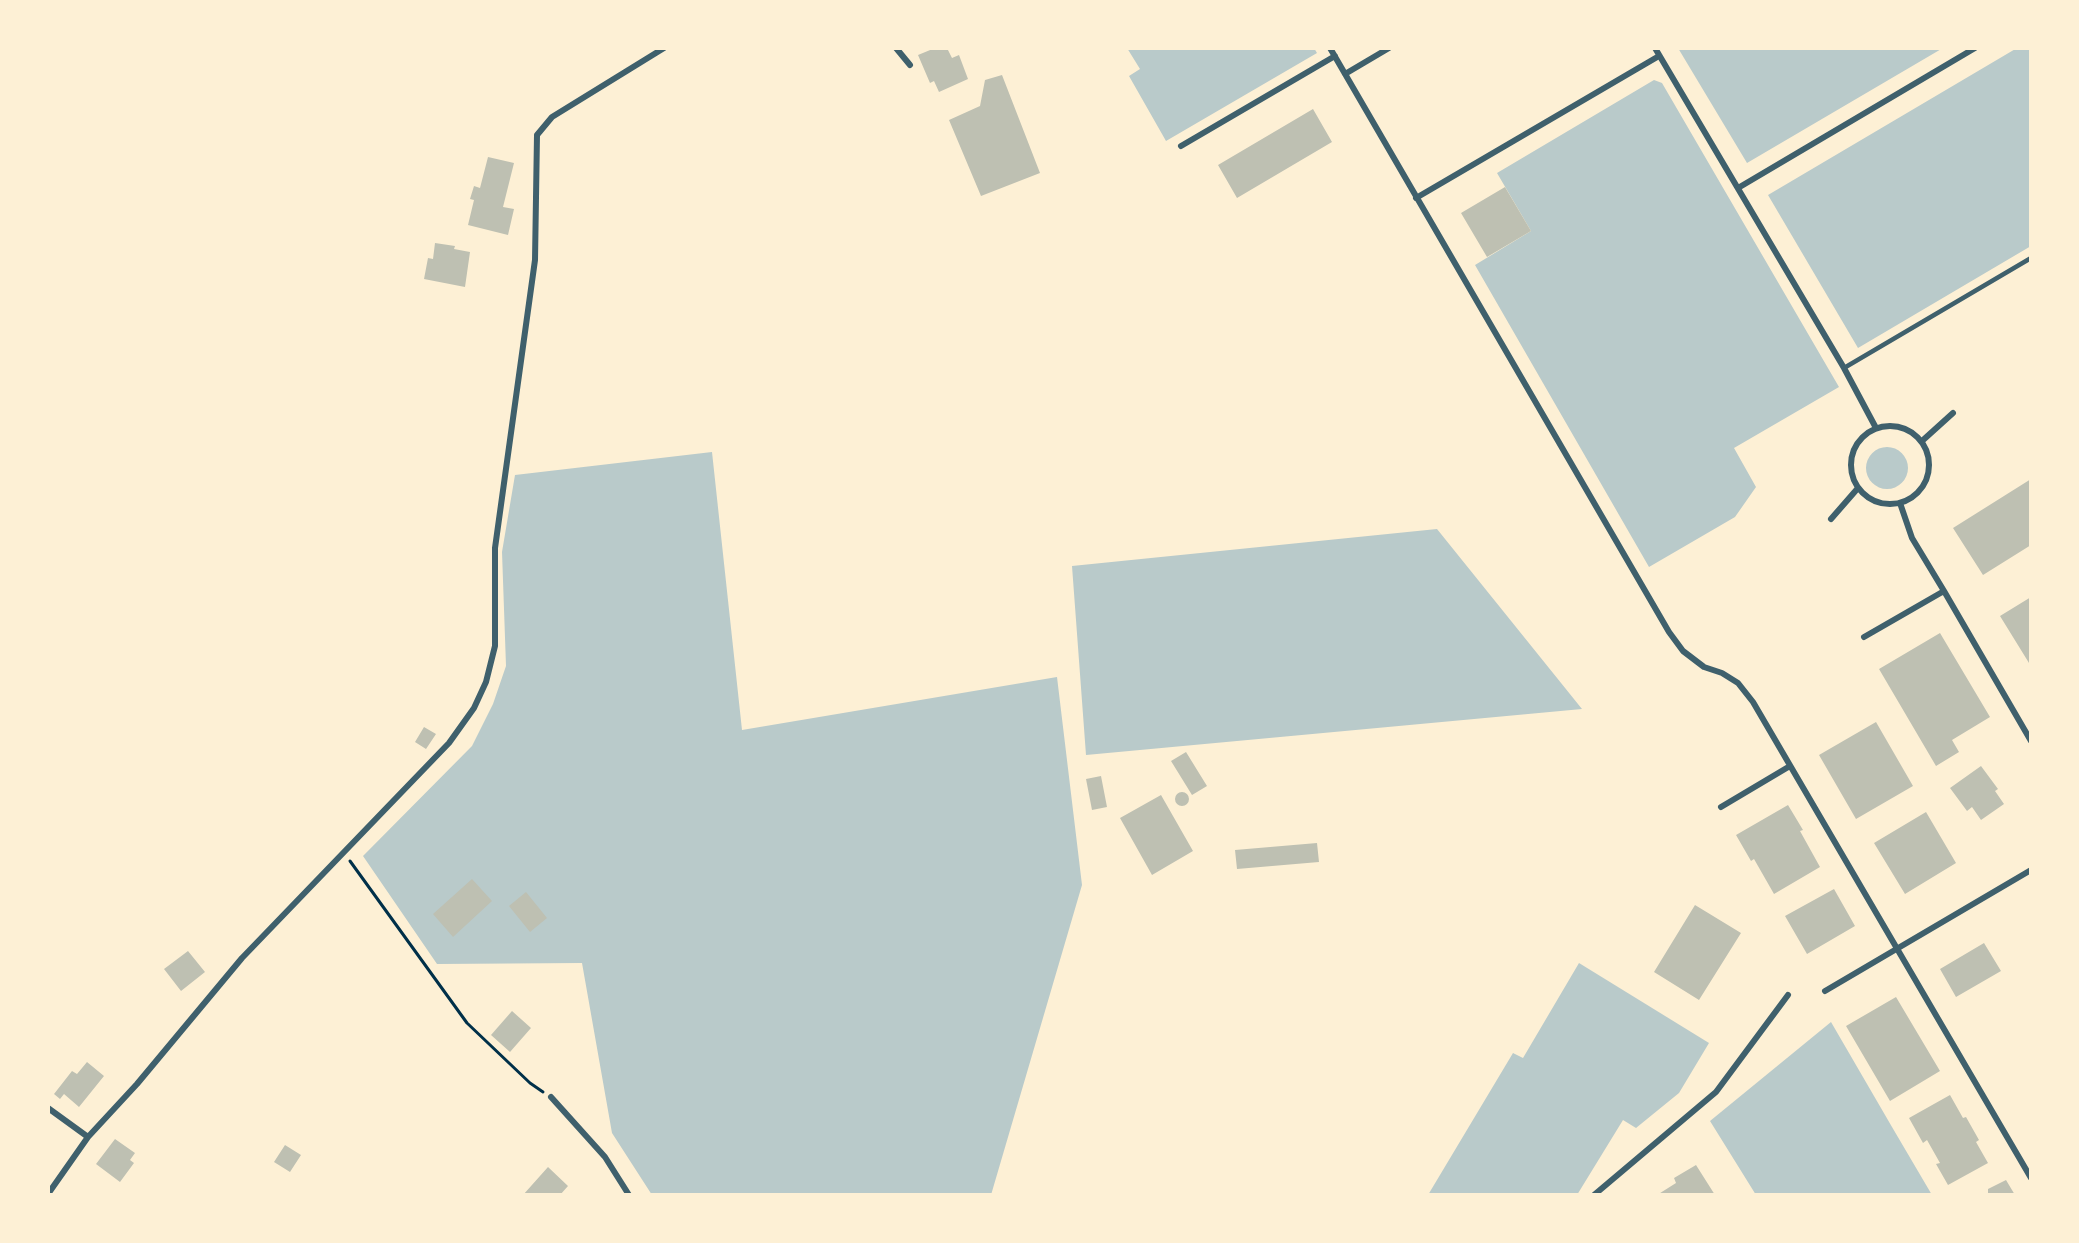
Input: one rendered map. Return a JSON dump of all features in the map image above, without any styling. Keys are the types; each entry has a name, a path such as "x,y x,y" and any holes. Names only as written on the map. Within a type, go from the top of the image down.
{"street":[{"path":"48,1194 88,1137 137,1084 242,958 449,743 474,708 486,682 495,646 495,548 535,260 537,135 552,117 664,48"},
{"path":"896,48 910,65"},
{"path":"1330,48 1669,632 1690,657 1704,667 1738,683 1753,702 2031,1178"},
{"path":"1345,74 1389,48"},
{"path":"1654,48 1844,368 1876,428"},
{"path":"1738,188 1975,48"},
{"path":"1181,146 1335,56"},
{"path":"1416,198 1659,56"},
{"path":"1922,441 1953,413"},
{"path":"1893,425 1909,430 1922,441 1929,455 1930,470 1924,485 1914,496 1900,503 1888,504 1877,502 1858,488 1852,475 1851,461 1855,447 1864,435 1876,428 1893,425"},
{"path":"1831,519 1858,488"},
{"path":"1900,503 1912,538 2031,741"},
{"path":"1864,638 1944,591"},
{"path":"1721,807 1790,766"},
{"path":"1825,991 2031,870"},
{"path":"1594,1195 1716,1092 1788,995"},
{"path":"550,1097 605,1156 629,1195"},
{"path":"48,1108 88,1137"}],"lane":[{"path":"1844,368 2031,258"}],"path":[{"path":"344,853 467,1023 530,1083 550,1097"}],"shaded area":[{"path":"1127,48 1314,48 1317,53 1166,141 1129,76 1140,69"},
{"path":"1678,48 1943,48 1747,163"},
{"path":"2017,48 2031,48 2031,246 1858,348 1768,195"},
{"path":"1654,80 1662,83 1839,387 1734,448 1756,487 1735,517 1649,567 1475,265 1531,231 1497,173"},
{"path":"1887,447 1902,453 1908,468 1902,483 1887,489 1872,483 1866,468 1872,453"},
{"path":"712,452 742,730 1057,677 1082,885 991,1195 652,1195 612,1133 582,963 437,964 363,856 472,746 493,704 506,666 502,552 515,475"},
{"path":"1437,529 1582,709 1086,755 1072,566"},
{"path":"1579,963 1709,1043 1679,1093 1636,1128 1623,1120 1577,1195 1428,1195 1513,1053 1523,1058"},
{"path":"1831,1022 1932,1195 1756,1195 1710,1121"}],"building":[{"path":"935,48 947,48 952,58 959,55 968,79 939,92 934,81 930,83 918,55"},
{"path":"1002,75 1040,173 981,196 949,120 980,106 985,80"},
{"path":"1313,109 1332,142 1237,198 1218,165"},
{"path":"488,157 514,163 503,207 514,209 508,235 468,225 474,200 470,199 474,186 480,188"},
{"path":"1505,187 1531,231 1487,257 1461,213"},
{"path":"435,243 455,246 454,249 470,252 465,287 424,279 428,258 433,259"},
{"path":"2031,479 2031,545 1983,575 1953,528"},
{"path":"2031,597 2031,662 2029,663 2000,616"},
{"path":"1940,633 1990,717 1952,740 1959,752 1936,766 1879,669"},
{"path":"1876,722 1913,786 1856,819 1819,755"},
{"path":"424,727 436,734 426,749 415,742"},
{"path":"1186,752 1207,786 1192,795 1171,761"},
{"path":"1981,766 1998,789 1995,791 2004,804 1981,820 1972,807 1967,811 1950,788"},
{"path":"1101,776 1107,807 1092,810 1086,779"},
{"path":"1179,792 1185,792 1189,799 1185,806 1179,806 1175,802 1175,796"},
{"path":"1161,795 1193,851 1152,875 1120,818"},
{"path":"1788,805 1803,830 1800,831 1820,867 1774,894 1754,859 1751,861 1736,835"},
{"path":"1926,812 1956,863 1905,894 1874,843"},
{"path":"1317,843 1319,862 1237,869 1235,850"},
{"path":"472,879 492,901 453,937 433,914"},
{"path":"1834,889 1855,926 1807,954 1785,916"},
{"path":"526,892 547,918 530,932 509,906"},
{"path":"1695,905 1741,933 1699,1000 1654,972"},
{"path":"1984,943 2001,971 1956,997 1940,969"},
{"path":"188,951 205,972 181,991 164,969"},
{"path":"1896,997 1940,1071 1890,1101 1846,1026"},
{"path":"512,1011 531,1028 510,1052 491,1035"},
{"path":"87,1062 104,1076 79,1107 64,1094 60,1099 54,1094 72,1071 77,1074"},
{"path":"1950,1095 1979,1140 1976,1142 1988,1163 1948,1185 1936,1164 1940,1163 1927,1140 1923,1143 1909,1118"},
{"path":"115,1139 135,1153 130,1160 134,1163 120,1182 96,1164"},
{"path":"285,1145 301,1155 290,1172 274,1162"},
{"path":"1696,1165 1715,1195 1657,1195 1676,1183 1674,1178"},
{"path":"548,1167 568,1186 560,1195 523,1195"},
{"path":"2006,1180 2015,1195 1984,1195 1988,1193 1988,1189"}]}
